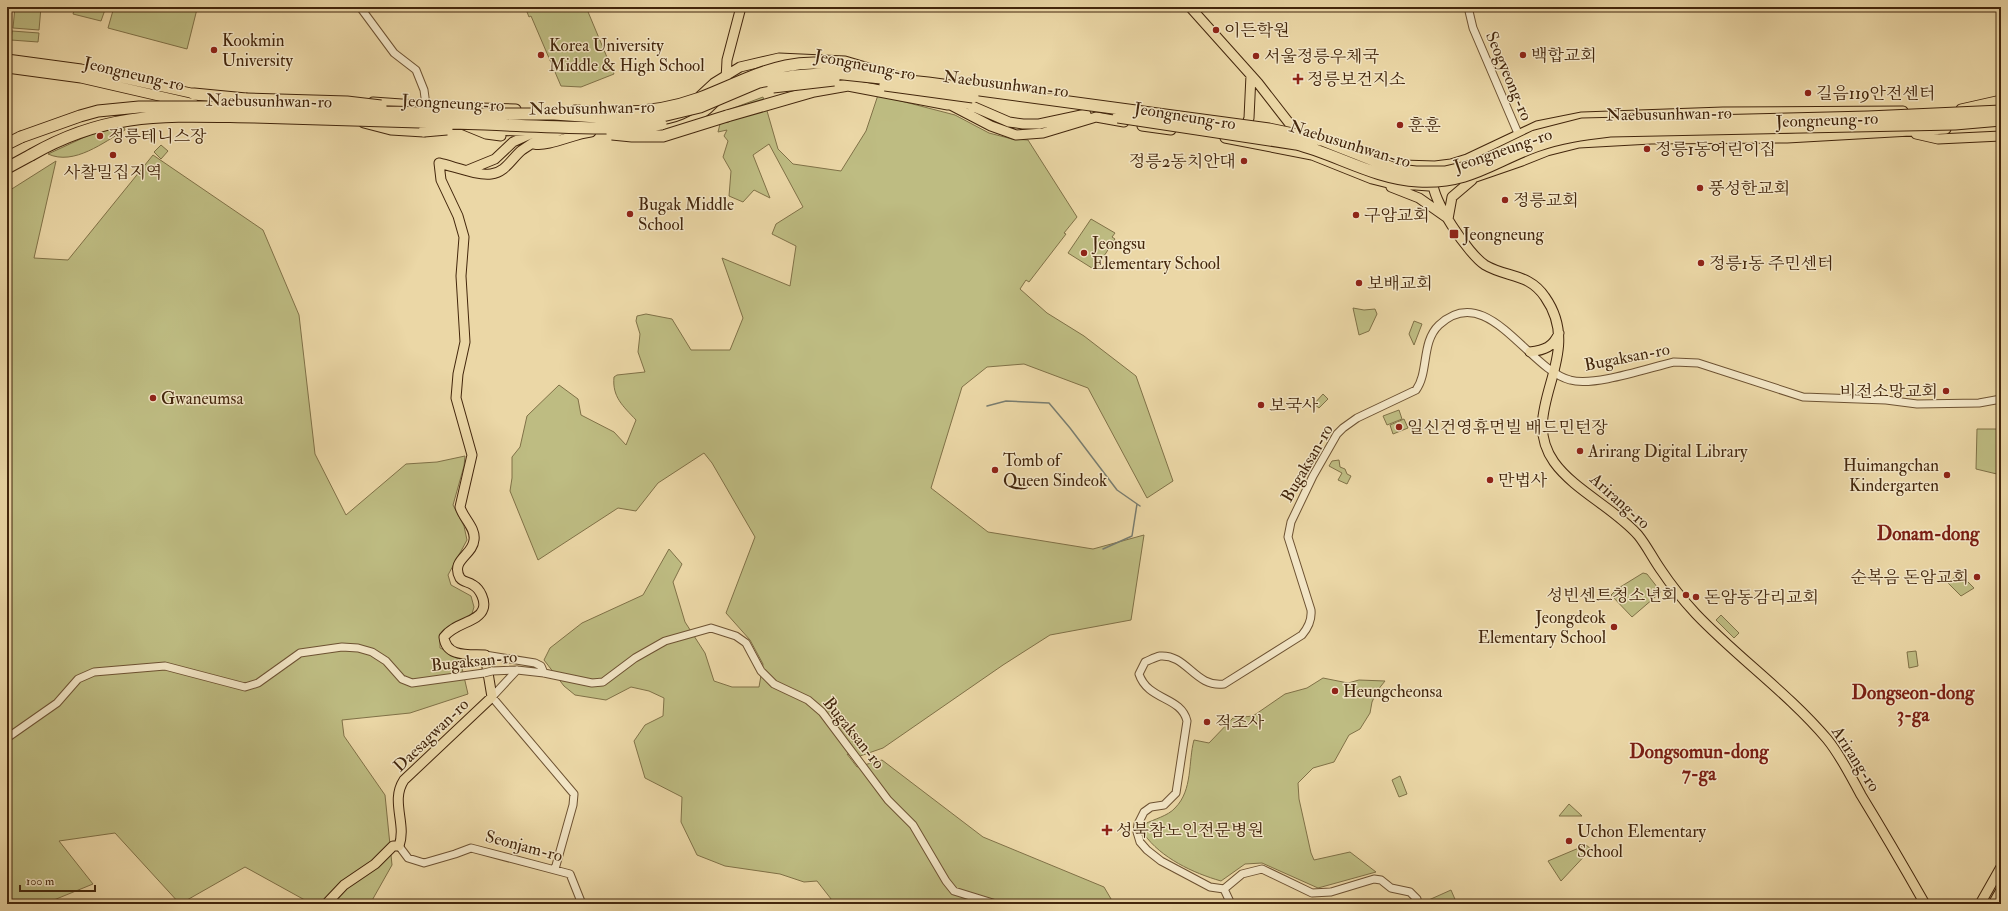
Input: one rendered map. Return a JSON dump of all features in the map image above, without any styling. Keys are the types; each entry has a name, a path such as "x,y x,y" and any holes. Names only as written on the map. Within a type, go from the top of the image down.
{"highway":[{"path":"554,114 658,110 700,98 762,71 816,62 836,64 931,89 967,103"},
{"name":"Naebusunhwan-ro","path":"7,144 21,137 80,116 98,111 138,107 422,110 554,114 625,119 655,118 700,107 759,82 794,76 834,73 928,83 1269,129 1322,140 1398,170 1416,172 1459,169 1482,162 1535,136 1582,124 1868,117 2001,111"},
{"name":"Naebusunhwan-ro","path":"7,168 57,141 101,125 135,118 304,118 626,128 661,124 695,115 762,89 811,82 848,80 1278,140 1316,149 1386,176 1417,181 1439,181 1466,177 1534,147 1580,134 1610,131 1955,124 2001,120"},
{"path":"560,126 632,136 656,136 670,134 726,116 814,91 848,85 948,104"},
{"path":"194,94 246,100 363,103 422,110"},
{"path":"278,112 353,119 404,131 456,128 483,124"}],"main road":[{"path":"728,87 725,75 741,7"},
{"path":"1190,7 1251,74 1300,137 1312,155"},
{"name":"Jeongneung-ro","path":"194,94 330,99 422,110 657,113 683,106 700,96 725,75 740,66 779,58 828,59 861,64 897,76 920,80 952,90 970,96 987,112"},
{"name":"Jeongneung-ro","path":"7,59 31,61 81,69 225,101 270,103 304,102 330,99"},
{"path":"7,63 28,66 32,64 31,61"},
{"name":"Jeongneung-ro","path":"7,68 102,82 218,109 447,119 575,126 607,131 639,132 664,130 692,122 704,113 728,87 743,77 763,70 815,70 831,72 873,85 933,96 991,126 1016,135 1043,133 1096,117 1115,119 1148,127 1251,143 1312,155 1372,179 1388,183 1432,186 1473,179 1562,146 1579,143 1651,139 1787,138 1907,132 2001,124"},
{"path":"1251,74 1250,129 1246,134 1251,143"},
{"name":"Jeongneung-ro","path":"952,90 967,103 1009,122 1039,124 1095,112 1114,112 1229,126 1311,138 1392,171 1402,165 1435,166 1451,164 1467,159 1517,134 1537,126 1582,117 1723,112 1939,111 1964,108 2001,100"},
{"name":"Jeongneung-ro","path":"270,103 305,98"},
{"path":"486,655 456,654 447,647 444,637 453,628 478,616 483,610 484,602 481,593 473,584 464,582 459,576 458,569 458,562 472,548 474,541 472,530 460,507 472,455 456,398 458,374 465,342 461,276 464,237 458,216 441,180 439,163 468,170 480,170 491,174 502,171 520,152 532,144 554,132 575,126 581,112"},
{"path":"447,119 490,135 511,139 560,126 581,112"},
{"path":"1723,112 1741,122"},
{"path":"1579,143 1602,136 1678,133 1680,128 1670,127 1667,114"},
{"name":"Jeongneung-ro","path":"1720,139 1701,133 1702,128 1735,125 1741,122 1966,117 2001,114"},
{"path":"447,119 494,130 535,132"},
{"path":"1115,119 1231,137 1235,133 1234,129 1229,126"},
{"path":"1290,124 1311,138"},
{"path":"1940,129 1935,134 1937,137 2001,134"},
{"path":"532,144 544,145 580,133 607,131"},
{"path":"1907,132 1938,139 2001,134"},
{"path":"480,170 494,159 511,139"},
{"path":"1432,186 1435,166"},
{"path":"1372,179 1393,180 1396,173 1392,171"},
{"path":"1372,179 1419,198 1448,219 1452,197 1473,179"},
{"name":"Arirang-ro","path":"1432,186 1448,219 1465,244 1481,262 1498,270 1523,278 1540,290 1552,308 1560,331 1559,350 1554,375 1544,406 1542,420 1546,446 1554,462 1572,480 1637,534 1661,571 1698,616 1760,672 1827,739 1925,904"},
{"path":"1530,352 1548,348 1554,343 1560,331"},
{"name":"Daesagwan-ro","path":"399,846 403,836 397,799 399,788 404,780 492,697 486,655"},
{"path":"326,904 344,884 375,864 393,846 399,846"},
{"path":"1980,904 2001,867"},
{"path":"1993,904 2001,890"}],"street":[{"path":"360,7 394,53 416,70 424,90 422,110"},
{"name":"Seogyeong-ro","path":"1468,7 1473,28 1517,134 1535,156"},
{"path":"278,112 347,109 422,110 430,111 447,119"},
{"name":"Bugaksan-ro","path":"1224,889 1210,887 1160,861 1140,842 1138,824 1144,812 1151,807 1164,805 1176,793 1187,721 1186,716 1179,707 1146,689 1139,674 1145,662 1159,656 1172,657 1202,679 1214,685 1224,684 1302,635 1312,617 1310,604 1290,543 1289,527 1313,476 1337,434 1357,418 1416,390 1432,335 1439,326 1461,313 1474,313 1492,321 1530,352 1554,375 1571,381 1588,381 1674,362 1687,361 1698,363 1803,397 1886,400 1917,404 1979,403 2001,399"},
{"name":"Bugaksan-ro","path":"7,738 57,704 78,679 94,672 165,666 245,687 258,683 300,654 342,647 358,648 372,652 386,661 402,679 412,683 492,671 517,670 544,672 592,683 603,682 635,658 665,640 711,628 736,636 746,643 761,671 774,684 808,700 822,712 888,800 913,826 946,882 954,891 996,904"},
{"path":"486,655 535,663 542,666 544,672"},
{"name":"Daesagwan-ro","path":"492,697 517,670"},
{"path":"492,697 574,794 573,805 554,869"},
{"name":"Seonjam-ro","path":"399,846 408,858 424,863 471,848 570,874 582,904"},
{"path":"1231,904 1224,889 1242,874 1262,869 1312,893 1330,892 1374,879 1381,880 1391,888 1410,892 1417,899 1418,904"}],"shaded area":[{"path":"15,7 41,7 39,30 13,28"},
{"path":"75,7 106,7 101,21 73,14"},
{"path":"114,7 191,7 197,9 187,49 108,28"},
{"path":"525,7 586,7 614,74 581,87 561,86 531,16 529,17"},
{"path":"12,31 39,33 38,42 11,40"},
{"path":"878,95 955,115 989,133 1012,139 1028,140 1077,217 1064,233 1066,234 1029,282 1026,280 1020,289 1047,313 1084,336 1136,376 1173,481 1147,498 1088,388 1024,364 987,367 962,387 931,488 988,532 1093,549 1144,535 1131,620 1050,635 1003,665 883,748 860,756 847,754 857,767 882,760 983,837 1104,887 1114,904 835,904 817,881 804,882 780,874 725,866 697,855 681,822 682,797 645,778 634,741 645,725 663,716 664,698 649,691 631,687 606,700 575,695 564,686 544,660 550,648 582,623 643,595 669,549 682,564 673,582 685,622 705,653 714,681 732,687 759,687 763,664 750,640 726,613 755,537 712,463 704,453 658,483 636,511 618,508 538,560 510,491 512,478 512,457 520,447 527,416 559,385 578,399 581,415 614,432 626,445 636,420 619,401 615,390 614,377 617,375 645,372 638,352 640,334 636,321 637,316 646,314 672,319 691,350 730,350 743,318 722,258 790,286 796,246 772,234 776,224 803,207 769,144 753,155 770,198 754,190 743,202 729,196 731,171 723,157 728,141 724,136 727,130 718,132 723,112 763,97 778,149 793,164 841,171 866,131"},
{"name":"정릉테니스장","path":"123,126 125,130 98,146 78,155 58,157 48,154 100,130"},
{"path":"161,145 168,151 161,159 154,152"},
{"path":"153,155 263,230 299,315 315,454 346,515 406,464 437,462 465,456 464,466 453,505 464,526 467,540 448,575 451,585 471,596 474,607 471,617 452,625 440,634 440,648 469,661 462,668 468,694 410,713 342,720 344,736 385,795 392,865 370,904 312,904 245,867 180,904 115,833 59,841 93,884 44,904 7,904 7,192 56,161 34,258 68,260"},
{"path":"1091,219 1115,233 1112,237 1115,239 1095,270 1068,253"},
{"path":"1353,308 1364,310 1375,309 1377,314 1369,331 1359,335"},
{"path":"1414,321 1422,324 1414,345 1409,334"},
{"path":"1323,394 1328,399 1319,408 1314,404"},
{"path":"1399,410 1402,419 1387,425 1383,416"},
{"name":"일신건영휴먼빌 배드민턴장","path":"1404,419 1408,428 1393,434 1390,425"},
{"path":"1977,429 2001,429 2001,475 1976,469"},
{"path":"1339,460 1340,467 1345,469 1347,474 1351,476 1347,484 1338,480 1342,473 1329,466 1332,461"},
{"path":"1643,573 1647,574 1661,592 1632,617 1611,595 1617,589"},
{"path":"1959,573 1974,588 1961,596 1948,583"},
{"path":"1721,615 1739,633 1734,638 1716,620"},
{"path":"1916,651 1918,666 1909,668 1907,652"},
{"path":"1323,678 1348,683 1359,680 1385,681 1377,691 1372,702 1370,713 1360,729 1349,735 1334,762 1313,768 1298,783 1299,799 1311,853 1314,860 1350,852 1376,872 1318,888 1262,863 1245,864 1221,881 1200,874 1178,864 1151,843 1144,834 1145,824 1169,813 1181,801 1185,793 1189,776 1194,740 1209,743 1233,718 1253,716 1285,694 1307,688"},
{"path":"1400,776 1407,794 1399,797 1392,780"},
{"path":"1569,804 1582,816 1559,816"},
{"path":"1586,845 1591,849 1561,881 1548,861"},
{"path":"1451,890 1457,904 1422,904 1422,903"}],"waterway":[{"path":"987,406 1006,401 1049,403 1117,490 1140,506"},
{"path":"1103,549 1132,536 1137,504"}],"place":[{"name":"이든학원","path":"1216,30"},
{"name":"Kookmin University","path":"214,50"},
{"name":"Korea University Middle & High School","path":"541,55"},
{"name":"백합교회","path":"1523,55"},
{"name":"서울정릉우체국","path":"1256,56"},
{"name":"정릉보건지소","path":"1298,79"},
{"name":"길음119안전센터","path":"1808,93"},
{"name":"훈훈","path":"1400,125"},
{"name":"정릉테니스장","path":"100,136"},
{"name":"정릉1동어린이집","path":"1647,149"},
{"name":"사찰밀집지역","path":"113,155"},
{"name":"정릉2동치안대","path":"1244,161"},
{"name":"풍성한교회","path":"1700,188"},
{"name":"정릉교회","path":"1505,200"},
{"name":"Bugak Middle School","path":"630,214"},
{"name":"구암교회","path":"1356,215"},
{"name":"Jeongneung","path":"1454,234"},
{"name":"Jeongsu Elementary School","path":"1084,253"},
{"name":"정릉1동 주민센터","path":"1701,263"},
{"name":"보배교회","path":"1359,283"},
{"name":"비전소망교회","path":"1946,391"},
{"name":"Gwaneumsa","path":"153,398"},
{"name":"보국사","path":"1261,405"},
{"name":"일신건영휴먼빌 배드민턴장","path":"1399,427"},
{"name":"Arirang Digital Library","path":"1580,451"},
{"name":"Tomb of Queen Sindeok","path":"995,470"},
{"name":"Huimangchan Kindergarten","path":"1947,475"},
{"name":"만법사","path":"1490,480"},
{"name":"순복음 돈암교회","path":"1977,577"},
{"name":"성빈센트청소년회","path":"1686,595"},
{"name":"돈암동감리교회","path":"1696,597"},
{"name":"Jeongdeok Elementary School","path":"1614,627"},
{"name":"Heungcheonsa","path":"1335,691"},
{"name":"적조사","path":"1207,722"},
{"name":"성북참노인전문병원","path":"1107,830"},
{"name":"Uchon Elementary School","path":"1569,841"}],"district":[{"name":"Donam-dong","path":"1928,534"},
{"name":"Dongseon-dong 3-ga","path":"1913,704"},
{"name":"Dongsomun-dong 7-ga","path":"1699,763"}]}
